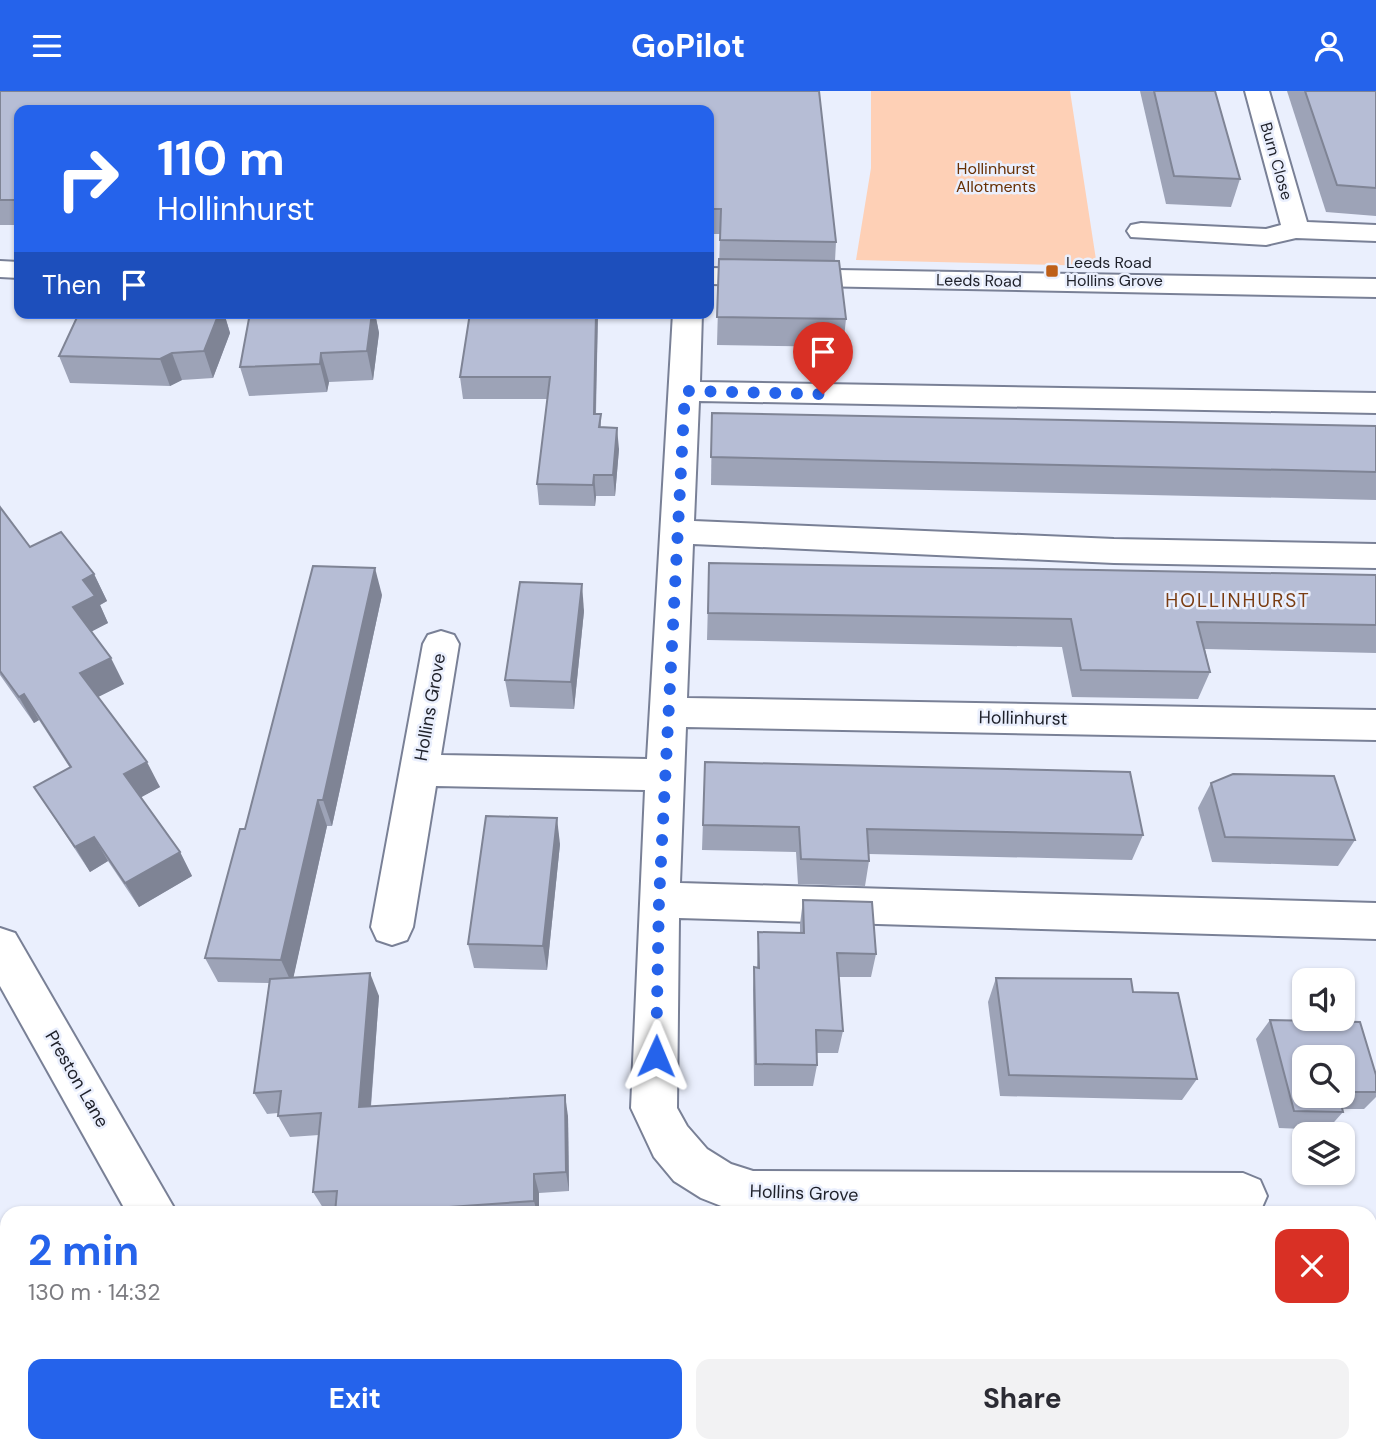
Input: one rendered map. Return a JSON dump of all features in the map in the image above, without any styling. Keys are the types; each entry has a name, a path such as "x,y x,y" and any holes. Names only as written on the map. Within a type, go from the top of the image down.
{"street":[{"name":"Burn Close","path":"1257,91 1296,230"},
{"path":"1141,231 1266,237 1296,230 1376,233"},
{"name":"Leeds Road","path":"714,276 1376,288"},
{"name":"Hollins Grove","path":"688,319 659,900 654,1108 666,1139 688,1165 718,1185 752,1193 1146,1205 1243,1196"},
{"path":"685,391 1376,403"},
{"path":"678,531 845,537 1029,549 1376,556"},
{"name":"Hollins Grove","path":"392,927 440,644"},
{"name":"Hollinhurst","path":"670,712 1376,725"},
{"name":"Hollins Grove","path":"418,771 666,775"},
{"path":"659,900 1376,921"},
{"name":"Preston Lane","path":"0,946 149,1206"}],"green space":[{"name":"Hollinhurst Allotments","path":"871,91 1070,91 1097,266 856,260 871,168"}],"building":[{"path":"0,91 819,91 836,242 720,240 721,209 714,209 714,105 14,105 14,200 0,200"},
{"path":"1154,91 1215,91 1240,179 1174,176"},
{"path":"1305,91 1376,91 1376,188 1337,185"},
{"path":"719,259 839,261 846,319 717,317"},
{"path":"76,319 217,319 204,351 172,353 160,359 59,356"},
{"path":"249,319 371,319 367,351 321,353 320,364 240,367"},
{"path":"469,319 596,319 594,414 601,414 599,427 617,428 613,475 594,475 593,485 537,484 550,377 460,377"},
{"path":"712,413 1376,426 1376,472 711,457"},
{"path":"0,507 30,547 61,532 94,574 83,580 95,596 73,607 111,658 80,673 147,762 124,774 180,852 125,883 94,837 75,847 34,787 71,767 24,694 19,697 0,671"},
{"path":"709,563 1376,575 1376,625 1197,622 1210,672 1081,670 1071,619 708,613"},
{"path":"313,566 375,568 323,800 318,800 281,960 205,958 240,829 245,829"},
{"path":"520,582 582,584 571,682 505,680"},
{"path":"705,762 1130,772 1143,835 867,829 869,861 801,859 799,827 703,825"},
{"path":"1233,774 1334,776 1355,840 1225,837 1211,783"},
{"path":"486,816 557,818 543,946 468,944"},
{"path":"803,900 872,902 876,954 837,953 843,1031 816,1030 817,1065 756,1064 754,967 759,968 758,932 804,933"},
{"path":"370,973 359,1107 565,1095 566,1172 534,1174 534,1201 463,1206 336,1206 337,1191 313,1192 321,1113 278,1116 281,1091 254,1093 270,979"},
{"path":"996,978 1131,979 1133,992 1178,993 1197,1079 1009,1075"},
{"path":"1270,1020 1292,1020 1292,1031 1355,1031 1355,1022 1360,1022 1376,1075 1376,1092 1355,1092 1355,1045 1292,1045 1292,1103"},
{"path":"1293,1108 1342,1108 1343,1112 1294,1111"}],"place":[{"name":"Leeds Road Hollins Grove","path":"1052,271"}],"district":[{"name":"HOLLINHURST","path":"1238,600"}],"route":[{"path":"656,1056 659,900 685,391 823,394"}]}
